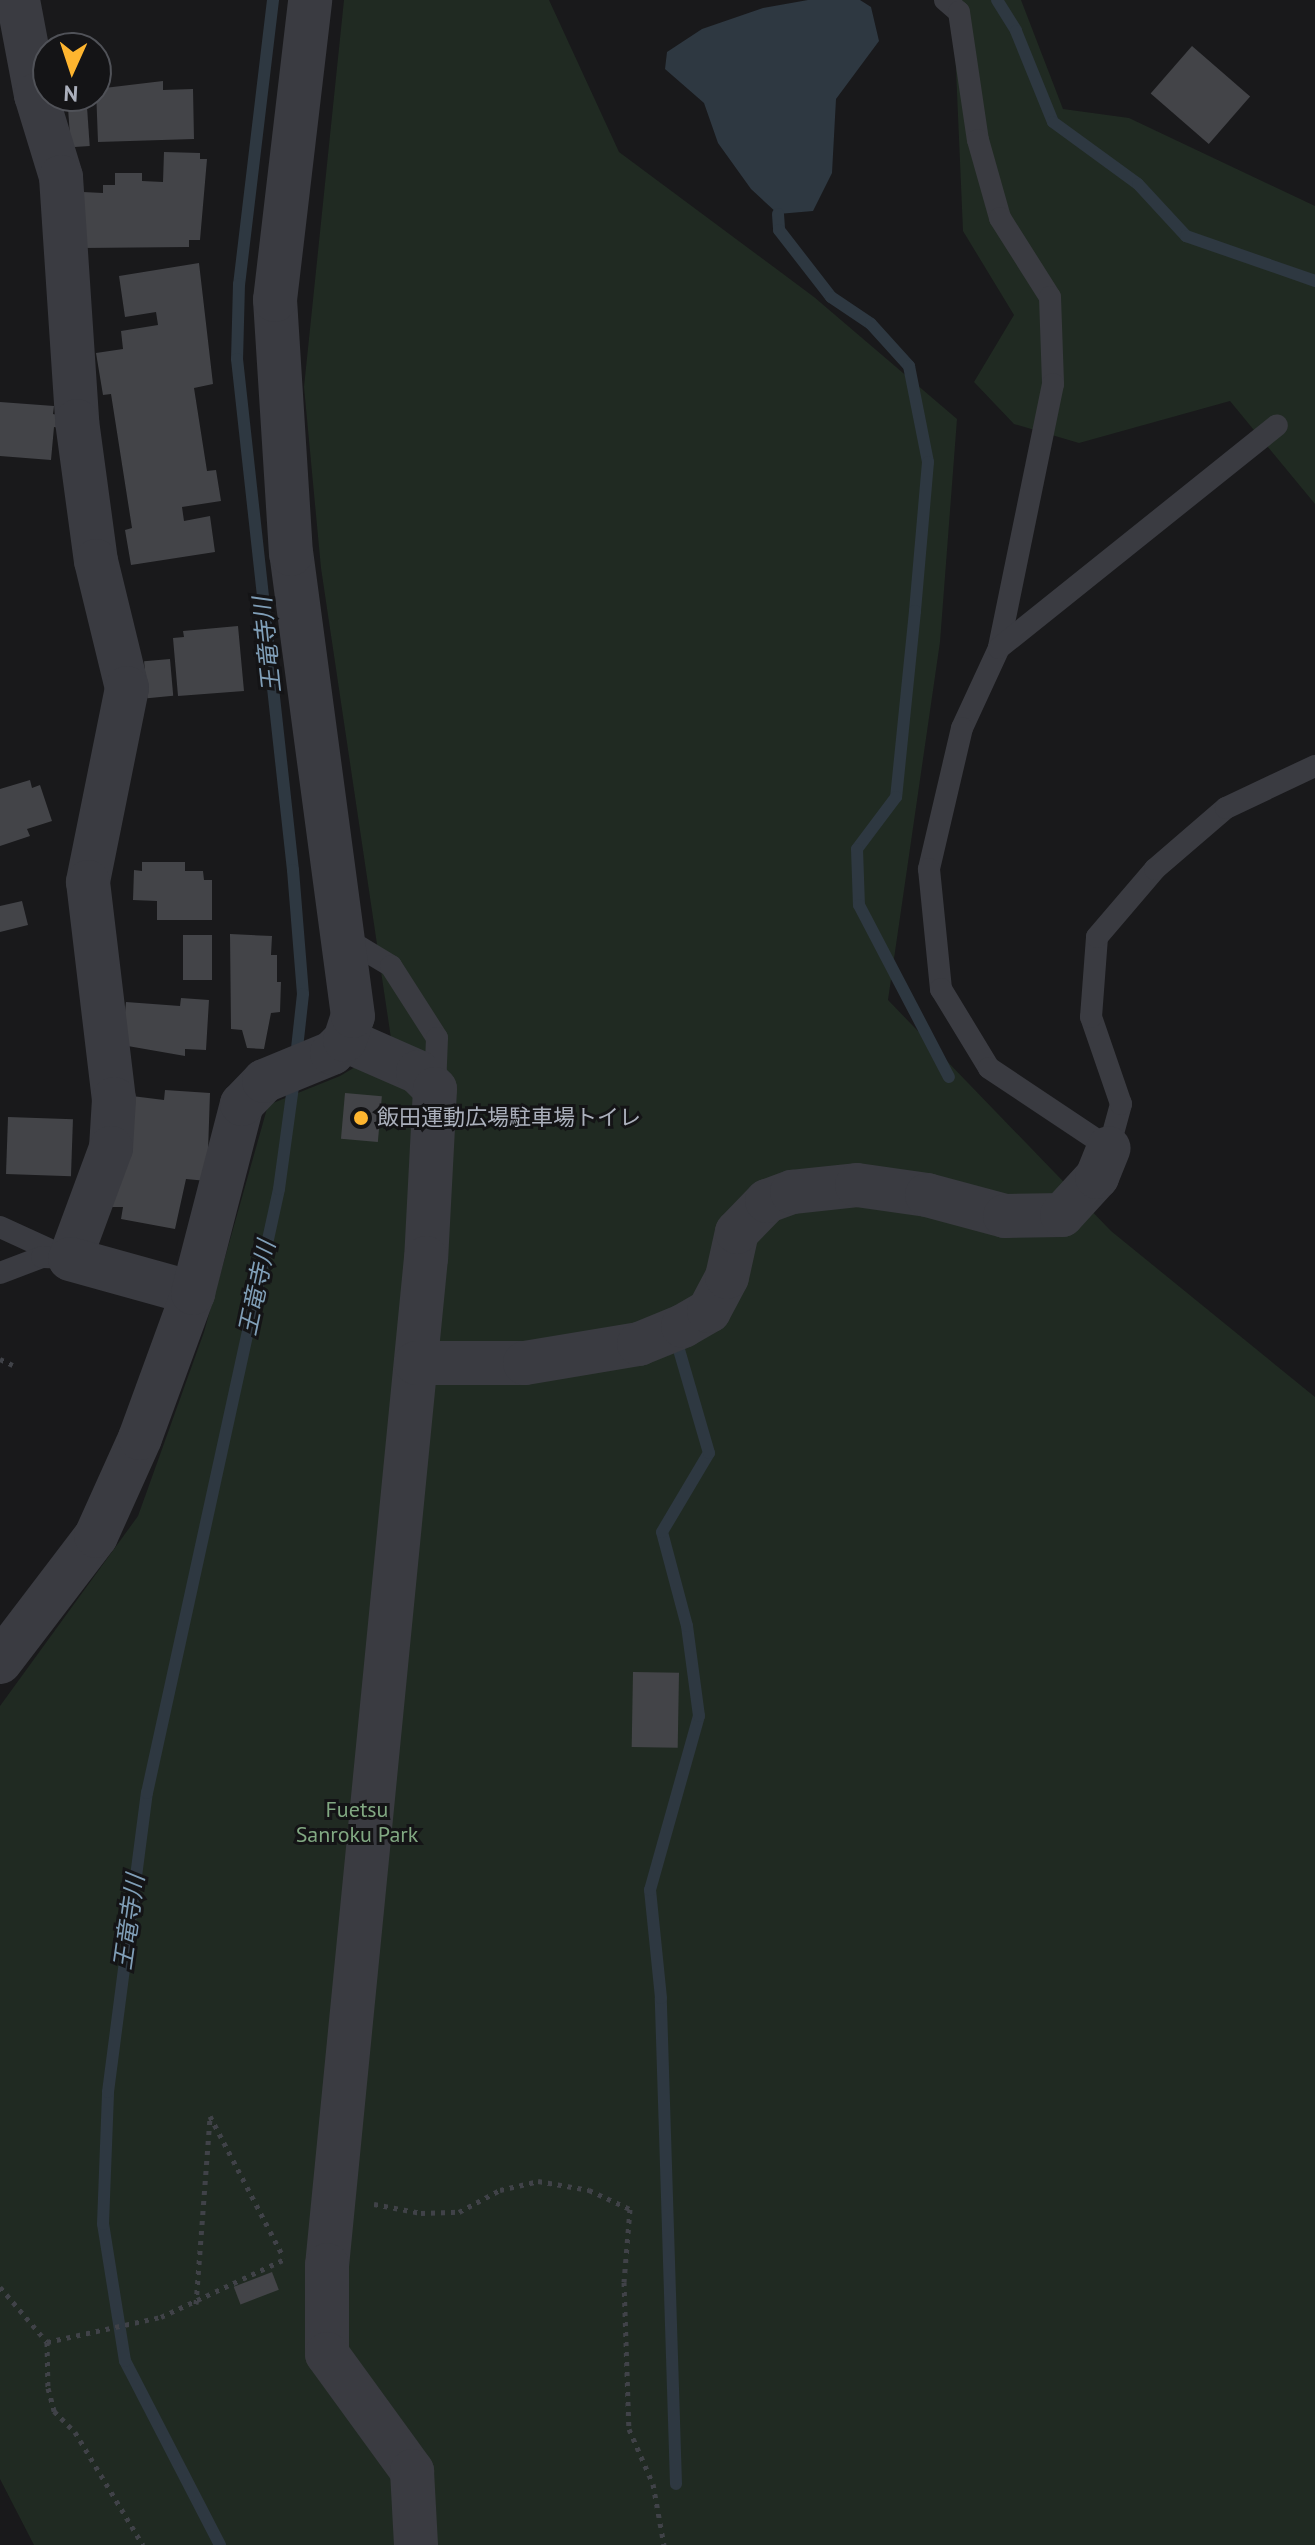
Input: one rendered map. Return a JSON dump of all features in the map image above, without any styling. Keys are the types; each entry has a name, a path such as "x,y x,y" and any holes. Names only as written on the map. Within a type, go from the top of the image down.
{"street":[{"path":"18,0 36,95 61,177 77,421 96,561 127,688 88,882 114,1099 111,1148 70,1259 193,1293"},
{"path":"0,1662 96,1536 124,1432 193,1293 242,1104 264,1081 338,1046 353,1016 291,554 275,300 310,0"},
{"path":"338,1046 418,1072 435,1089 433,1178 327,2265 327,2354 412,2471 416,2545"},
{"path":"416,1363 525,1363 639,1344 683,1326 709,1311 727,1277 737,1232 767,1201 792,1192 857,1185 927,1195 1005,1216 1062,1215 1097,1177 1109,1148"}],"lane":[{"path":"945,0 959,12 978,140 1000,218 1050,297 1053,384 999,648 962,728 929,869 941,989 989,1068 1109,1148 1121,1104 1091,1017 1097,937 1155,869 1226,808 1315,766"},
{"path":"999,648 1277,425"},
{"path":"343,937 391,966 437,1038 435,1089"},
{"path":"0,1227 70,1259"},
{"path":"0,1273 42,1257 70,1259"}],"path":[{"path":"0,1359 13,1365"},
{"path":"196,2304 210,2116 284,2259"},
{"path":"334,2200 421,2213 459,2212 500,2190 538,2181 589,2190 630,2209 624,2282 629,2429 653,2484 664,2545"},
{"path":"47,2342 196,2304 229,2281 284,2259 327,2265"},
{"path":"0,2287 47,2342 48,2388 54,2411 75,2432 105,2489 143,2545"}],"green space":[{"name":"Fuetsu Sanroku Park","path":"344,0 549,0 619,152 814,297 957,419 940,642 888,1000 1111,1231 1315,1397 1315,2545 34,2545 0,2479 0,1706 138,1516 204,1332 268,1105 340,1076 392,1045 321,568 304,387"},
{"path":"953,0 1021,0 1063,109 1129,118 1315,206 1315,504 1230,401 1079,443 1014,424 974,382 1014,315 963,231"}],"shaded area":[{"path":"808,0 860,0 871,7 879,41 836,99 832,173 813,211 778,214 751,189 718,143 704,103 665,69 667,52 702,29 763,8"}],"building":[{"path":"1192,46 1250,97 1209,144 1151,94"},
{"path":"163,81 163,90 193,89 194,139 98,142 97,112 112,112 112,87"},
{"path":"68,112 87,112 90,146 71,147"},
{"path":"164,152 200,153 200,159 207,159 200,240 189,240 189,247 81,248 83,192 103,193 103,185 115,185 115,173 142,173 142,181 163,182"},
{"path":"199,263 213,384 194,388 207,471 216,470 221,501 182,507 184,521 210,516 215,552 131,565 125,530 132,528 111,394 103,395 96,353 123,349 121,331 158,325 156,312 125,317 119,276"},
{"path":"0,402 54,406 53,414 62,416 60,428 54,427 51,460 0,456"},
{"path":"238,626 244,691 178,696 173,638 184,637 183,631"},
{"path":"170,659 173,696 147,698 144,661"},
{"path":"30,780 32,788 40,785 52,821 27,829 30,836 0,846 0,789"},
{"path":"142,862 185,862 185,871 203,871 204,880 212,880 212,920 157,920 157,901 133,900 134,870 142,871"},
{"path":"22,901 28,925 0,932 0,906"},
{"path":"230,934 272,936 271,955 277,955 277,982 281,982 280,1012 271,1013 264,1049 247,1048 242,1030 231,1029"},
{"path":"183,935 212,935 212,980 183,980"},
{"path":"181,998 209,1000 206,1050 185,1049 185,1056 122,1045 126,1002 180,1006"},
{"path":"165,1090 210,1093 207,1181 186,1179 175,1229 121,1219 123,1207 112,1207 132,1096 164,1100"},
{"name":"飯田運動広場駐車場トイレ","path":"345,1093 382,1096 378,1142 341,1139"},
{"path":"8,1117 73,1119 71,1176 6,1174"},
{"path":"633,1672 679,1673 678,1748 632,1747"},
{"path":"272,2272 279,2290 241,2304 234,2287"}],"waterway":[{"name":"王竜寺川","path":"273,0 239,284 237,359 293,870 303,994 296,1057"},
{"path":"997,0 1016,31 1053,122 1138,184 1186,236 1315,281"},
{"path":"778,214 779,230 831,297 871,324 909,366 928,462 915,611 896,797 857,849 859,905 949,1077"},
{"name":"王竜寺川","path":"220,2545 125,2361 103,2224 108,2092 147,1793 279,1189 294,1079"},
{"path":"676,2484 661,1998 650,1890 699,1716 687,1626 662,1532 709,1453 679,1350"}],"place":[{"name":"飯田運動広場駐車場トイレ","path":"361,1118"}]}
